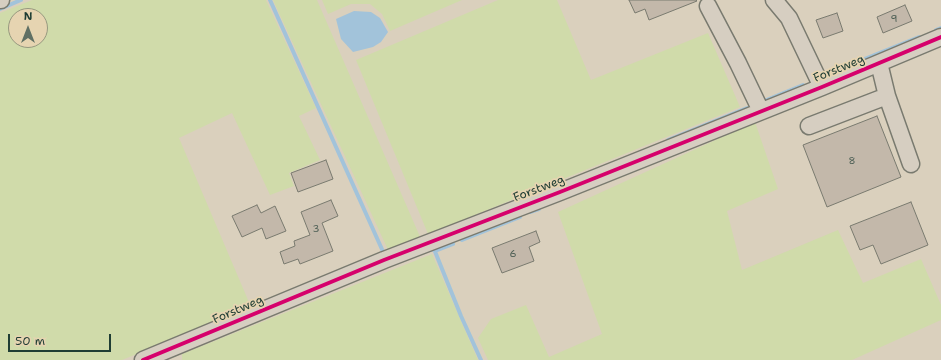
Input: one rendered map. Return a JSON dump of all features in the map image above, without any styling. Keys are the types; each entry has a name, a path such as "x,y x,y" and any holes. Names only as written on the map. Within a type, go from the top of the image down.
{"street":[{"path":"774,0 789,18 822,87"},
{"path":"708,6 761,111"},
{"name":"Forstweg","path":"143,360 384,260 560,192 879,64 941,37"},
{"path":"879,64 887,96 911,164"},
{"path":"809,126 887,96"}],"green space":[{"path":"32,0 266,0 316,108 299,116 320,160 289,173 294,186 270,195 232,113 179,138 251,307 122,360 0,360 0,13 8,10 8,48 48,48 48,8 12,8"},
{"path":"273,0 317,0 421,239 389,252"},
{"path":"322,0 462,0 390,31 382,14 370,4 351,4 328,14"},
{"path":"498,0 557,0 591,80 708,33 740,107 428,234 356,60"},
{"path":"755,122 778,189 727,211 742,270 838,230 863,283 921,259 941,305 941,320 852,360 488,360 478,338 491,319 526,305 549,357 602,334 558,212"},
{"path":"432,254 478,360 182,360 182,354"}],"water":[{"path":"354,11 371,12 380,18 388,32 381,42 373,47 353,52 341,39 336,19"}],"building":[{"path":"629,0 697,1 649,20 645,9 635,13"},
{"path":"905,5 912,21 883,33 877,17"},
{"path":"837,13 843,31 823,38 816,20"},
{"path":"877,116 901,177 827,207 803,145"},
{"path":"326,160 333,179 298,192 291,173"},
{"path":"331,200 338,216 322,223 333,251 300,264 298,259 284,264 280,252 295,246 294,241 310,235 301,212"},
{"path":"911,202 928,245 881,264 873,245 860,250 850,226"},
{"path":"257,205 261,213 275,206 286,231 266,239 262,228 242,237 232,216"},
{"path":"536,231 540,242 529,247 534,261 502,273 492,248"}],"waterway":[{"path":"0,9 21,0"},
{"path":"270,0 385,256"},
{"path":"936,30 941,28"},
{"path":"825,75 919,37"},
{"path":"764,101 803,85"},
{"path":"668,140 747,108"},
{"path":"530,212 539,209"},
{"path":"462,240 520,217"},
{"path":"435,251 453,244"},
{"path":"430,250 434,249 461,316 481,360"}],"cycle path":[{"path":"143,360 384,260 560,192 822,87 941,37"}]}
